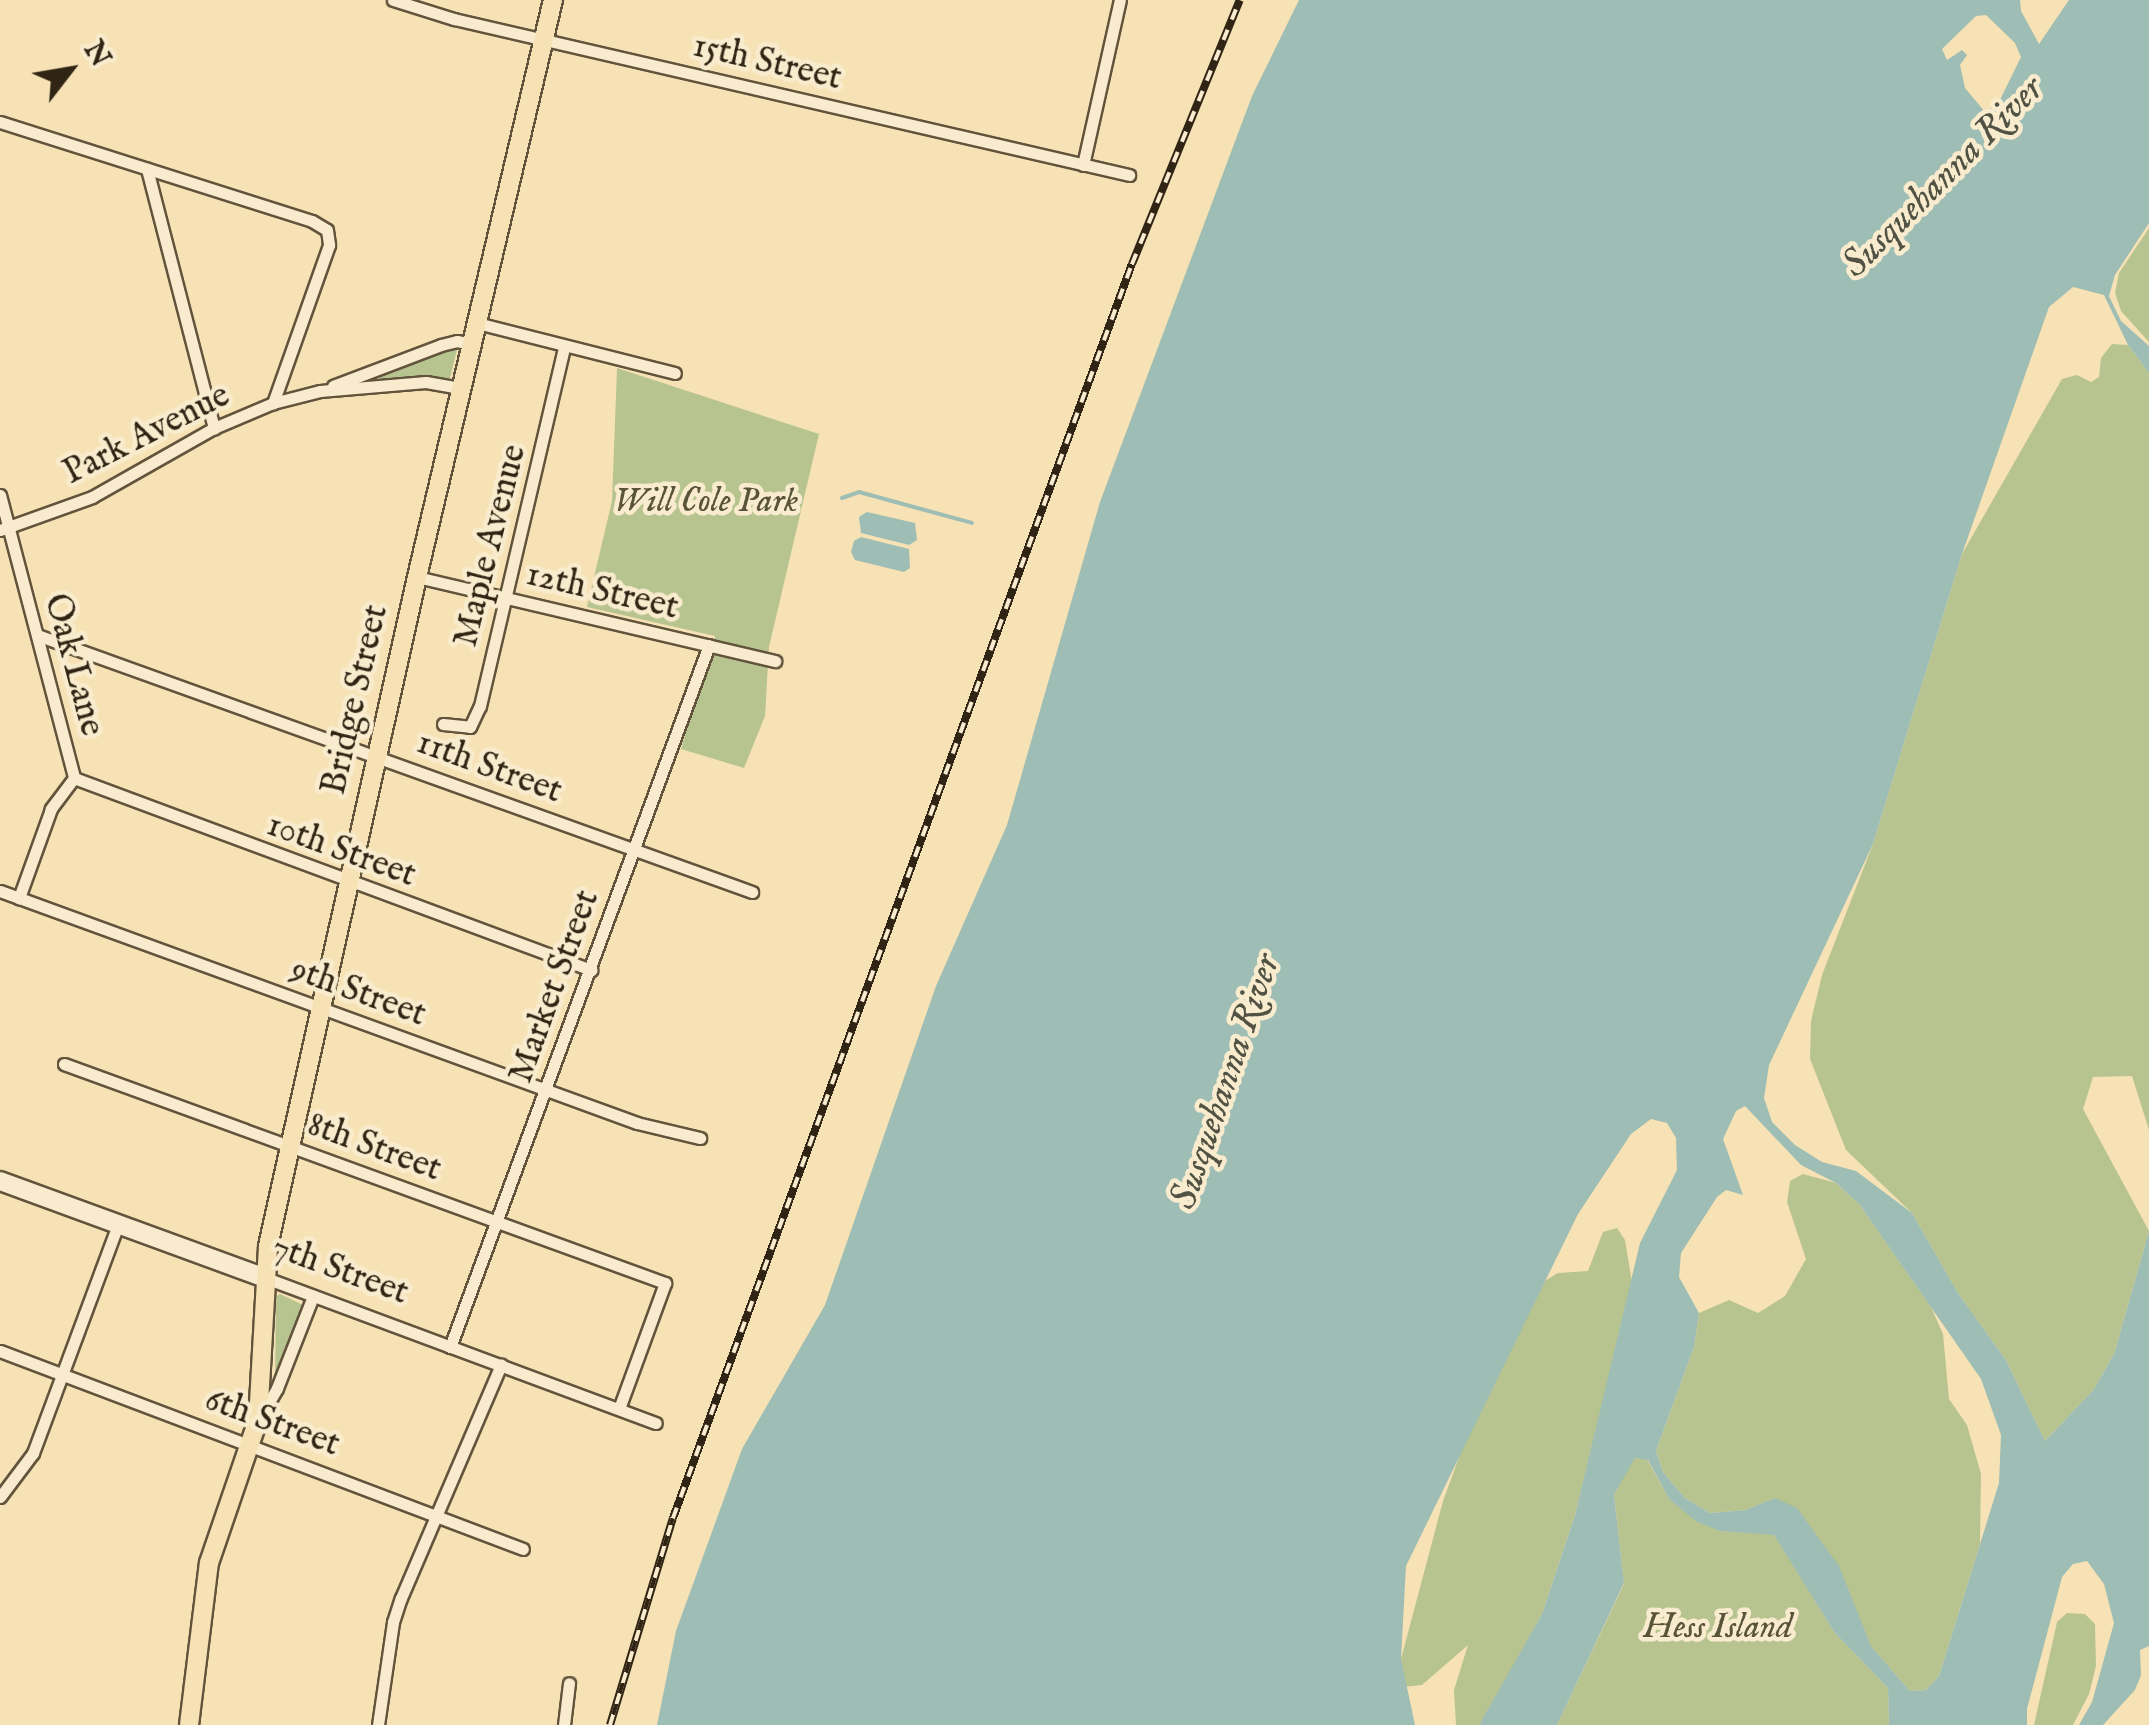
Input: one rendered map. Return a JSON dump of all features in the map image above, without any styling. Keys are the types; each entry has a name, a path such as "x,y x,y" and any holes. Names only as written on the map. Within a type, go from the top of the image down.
{"main road":[{"name":"Bridge Street","path":"189,1725 210,1562 258,1420 263,1278 290,1146 417,577 554,0"},
{"name":"7th Street","path":"0,1181 263,1278"}],"street":[{"name":"15th Street","path":"393,0 454,19 1129,175"},
{"path":"1082,165 1120,0"},
{"path":"0,122 312,221 327,230 329,245 274,403"},
{"path":"147,169 214,428"},
{"path":"476,323 675,373"},
{"name":"Park Avenue","path":"4,529 126,480 214,428 274,403 320,391 441,345 457,341 472,344"},
{"name":"Maple Avenue","path":"444,724 466,730 475,722 564,348"},
{"name":"Park Avenue","path":"320,391 433,382 461,388"},
{"name":"Oak Lane","path":"0,495 4,529 37,635 74,778 50,809 19,898"},
{"name":"12th Street","path":"417,577 775,661"},
{"name":"11th Street","path":"37,635 752,892"},
{"name":"Market Street","path":"450,1347 708,645"},
{"name":"10th Street","path":"74,778 591,970"},
{"name":"9th Street","path":"0,891 637,1123 700,1138"},
{"name":"8th Street","path":"64,1064 665,1283 618,1408"},
{"path":"0,1498 34,1453 118,1225"},
{"name":"7th Street","path":"263,1278 656,1423"},
{"name":"Bridge Street","path":"258,1420 277,1388 312,1296"},
{"name":"6th Street","path":"0,1351 523,1549"},
{"path":"378,1725 393,1622 501,1365"},
{"path":"564,1725 569,1684"}],"green space":[{"path":"2149,228 2149,342 2121,311 2115,293 2119,273"},
{"path":"2112,344 2128,345 2149,373 2149,1130 2132,1076 2093,1077 2083,1109 2149,1231 2114,1354 2094,1389 2045,1441 2006,1360 1958,1293 1912,1213 1846,1150 1810,1059 1811,1021 1822,975 1873,844 1962,554 2062,379 2077,375 2091,382 2099,377 2101,358"},
{"path":"457,350 450,378 377,377 379,372"},
{"name":"Will Cole Park","path":"617,368 819,434 769,647 765,716 744,768 681,749 715,636 587,607 612,501"},
{"path":"1803,1174 1836,1183 1859,1204 1931,1307 1943,1334 1949,1399 1967,1425 1981,1474 1980,1544 1939,1676 1926,1690 1910,1691 1871,1646 1857,1614 1775,1498 1745,1510 1710,1513 1685,1498 1663,1472 1656,1451 1694,1347 1699,1313 1729,1300 1758,1313 1785,1296 1806,1259 1787,1202 1790,1181"},
{"path":"1617,1228 1625,1240 1632,1282 1575,1515 1542,1614 1496,1700 1479,1725 1456,1725 1454,1690 1468,1645 1422,1685 1404,1687 1401,1659 1443,1501 1468,1433 1541,1283 1558,1273 1588,1271 1603,1232"},
{"path":"280,1294 303,1305 275,1382 276,1296"},
{"name":"Hess Island","path":"1634,1458 1647,1459 1669,1499 1720,1531 1774,1534 1834,1632 1888,1688 1889,1725 1557,1725 1624,1584 1614,1495"},
{"path":"2067,1613 2085,1614 2095,1624 2096,1666 2089,1694 2073,1725 2034,1725 2057,1622"}],"water":[{"name":"Susquehanna River","path":"1299,0 2020,0 2021,11 2039,44 2069,0 2149,0 2149,223 2115,275 2109,296 2121,321 2149,346 2149,373 2128,345 2104,295 2073,287 2049,307 1962,554 1873,844 1769,1065 1764,1098 1772,1122 1795,1145 1822,1162 1856,1171 1912,1213 1958,1293 2006,1360 2045,1441 2094,1389 2114,1354 2149,1231 2149,1646 2140,1650 2141,1675 2135,1690 2103,1725 2079,1725 2092,1702 2114,1623 2104,1584 2087,1561 2073,1564 2062,1577 2027,1709 2027,1725 1889,1725 1888,1688 1834,1632 1774,1535 1720,1531 1697,1522 1669,1499 1648,1460 1635,1458 1614,1495 1624,1583 1557,1725 1479,1725 1542,1614 1575,1515 1640,1243 1677,1170 1676,1138 1667,1123 1651,1119 1631,1134 1578,1214 1406,1566 1401,1659 1415,1725 657,1725 676,1631 742,1449 825,1305 936,986 1007,825 1100,502 1252,96","holes":["1986,15 2015,43 2021,57 1998,104 1985,112 1965,88 1960,65 1967,55 1962,50 1947,60 1942,49 1976,16","1745,1106 1801,1165 1836,1183 1859,1204 1981,1379 2001,1435 1999,1483 1939,1676 1926,1690 1910,1691 1871,1646 1839,1566 1797,1508 1775,1498 1745,1510 1710,1513 1685,1498 1663,1472 1656,1451 1694,1347 1699,1313 1679,1277 1681,1253 1717,1197 1726,1190 1743,1195 1723,1139 1736,1111"]},
{"path":"867,512 915,523 917,540 909,545 861,533 859,517"},
{"path":"861,537 909,549 910,568 904,572 855,560 851,552 854,541"}],"waterway":[{"path":"842,498 859,492 972,523"}],"railway":[{"path":"610,1725 673,1518 1132,264 1240,0"}]}
